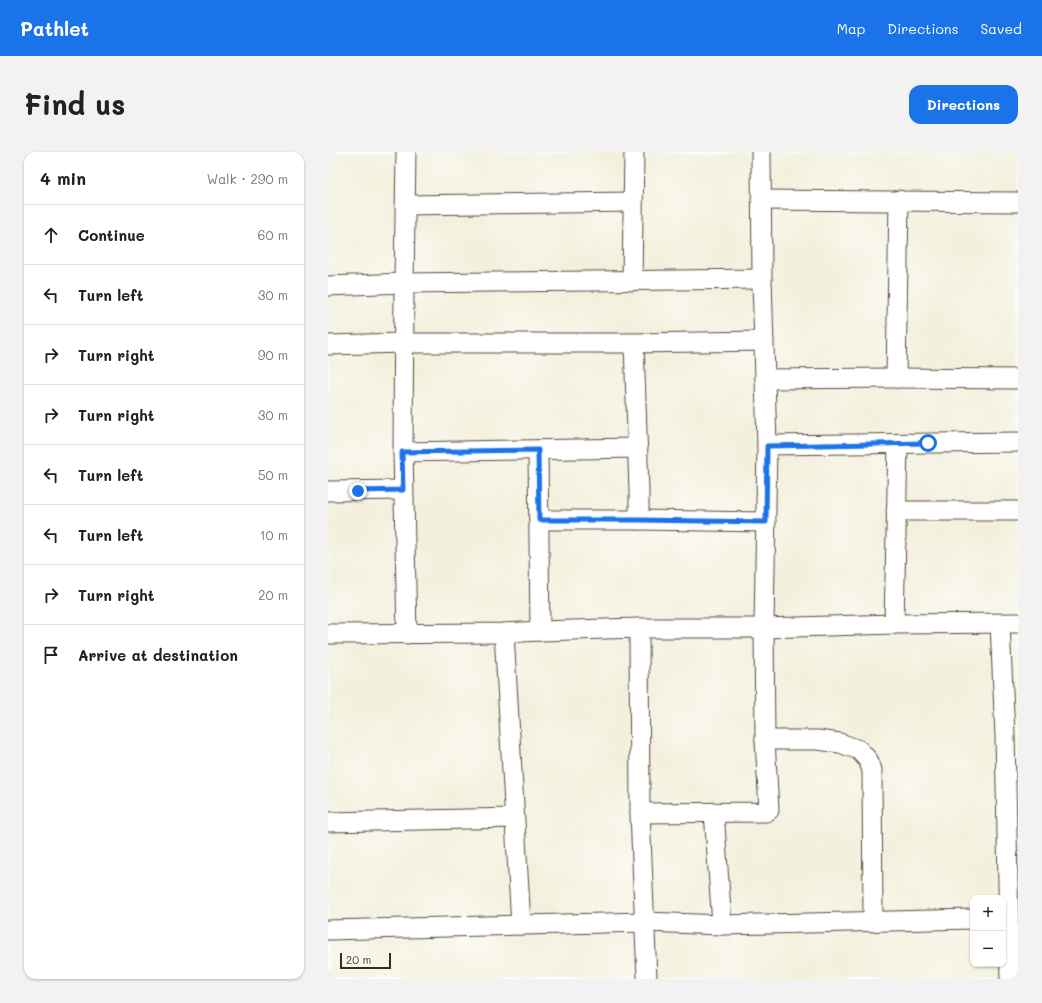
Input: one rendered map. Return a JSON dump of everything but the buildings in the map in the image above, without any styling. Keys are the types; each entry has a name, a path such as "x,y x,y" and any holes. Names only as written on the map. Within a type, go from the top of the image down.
{"street":[{"path":"406,152 402,452 407,634"},
{"path":"632,281 632,202 634,152"},
{"path":"640,813 766,812 769,810 765,740 764,628 767,446 762,279 761,152"},
{"path":"761,200 1018,202"},
{"path":"896,378 899,200"},
{"path":"405,205 632,202"},
{"path":"328,286 404,283 762,279"},
{"path":"328,345 403,343 634,344 764,341"},
{"path":"634,344 639,520"},
{"path":"765,379 1018,379"},
{"path":"767,446 1018,442"},
{"path":"894,624 898,444"},
{"path":"402,452 638,448"},
{"path":"538,450 540,630"},
{"path":"328,491 403,490"},
{"path":"896,511 1018,511"},
{"path":"539,520 766,522"},
{"path":"328,634 504,633 540,630 764,628 894,624 1009,624 1004,736 1012,969"},
{"path":"639,628 640,813 647,979"},
{"path":"504,633 521,924"},
{"path":"765,740 818,740 840,743 859,750 868,760 872,770 873,922"},
{"path":"714,812 722,925"},
{"path":"328,822 514,818"},
{"path":"328,930 521,924 645,922 722,925 970,919"}],"route":[{"path":"358,491 403,490 402,452 538,450 539,520 720,520 766,522 767,446 928,443"}]}
